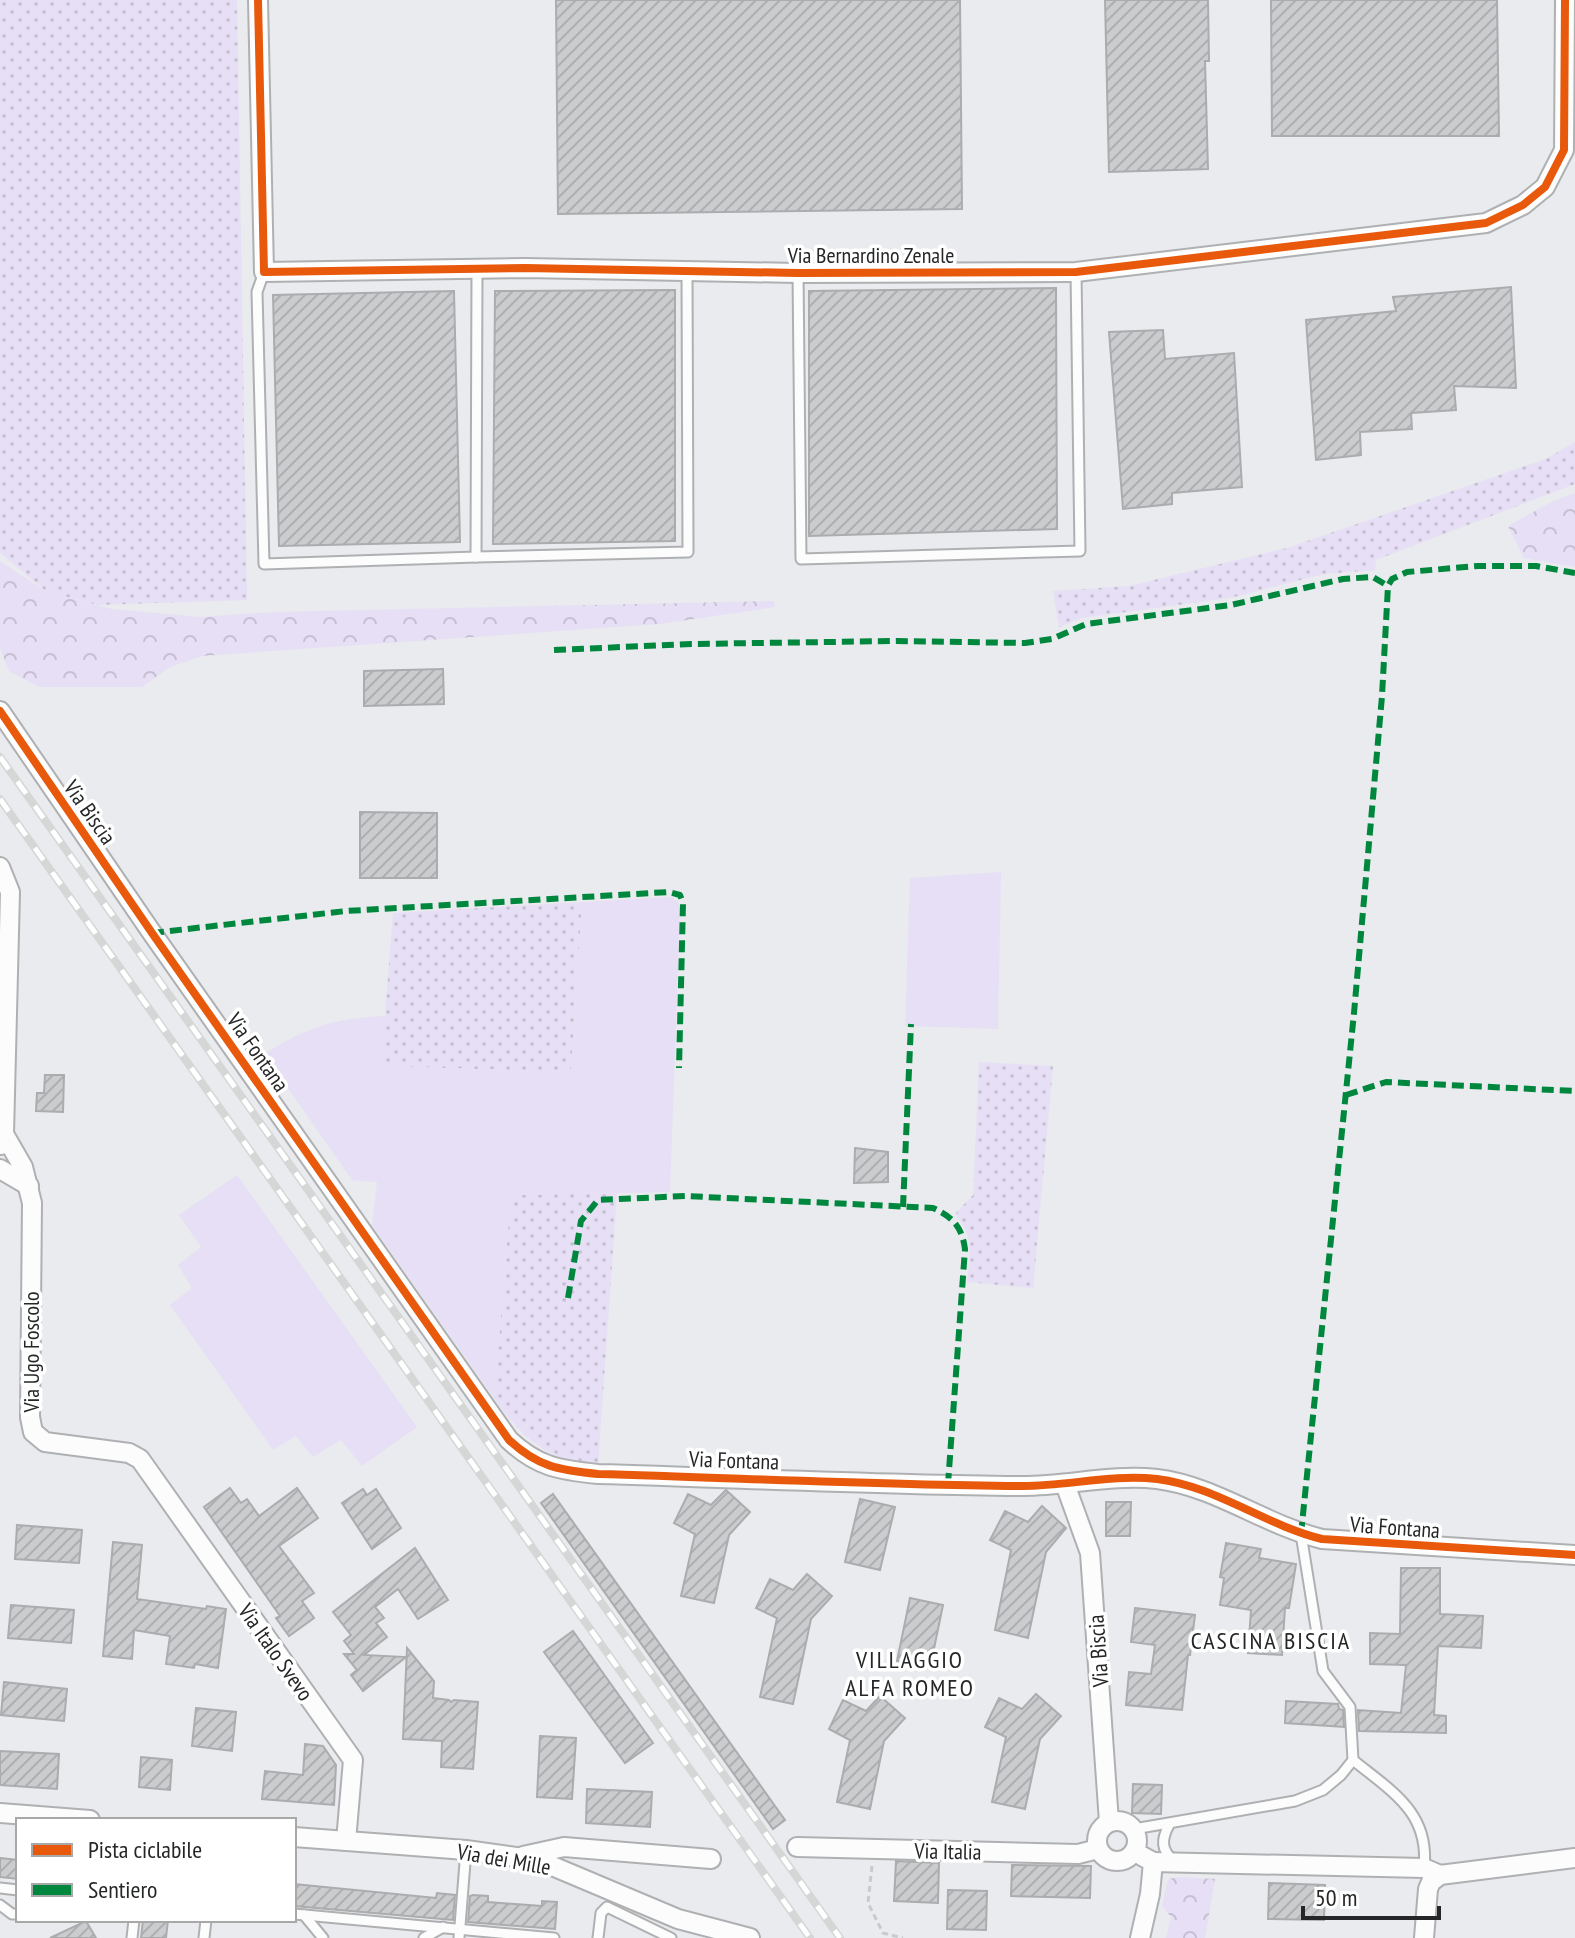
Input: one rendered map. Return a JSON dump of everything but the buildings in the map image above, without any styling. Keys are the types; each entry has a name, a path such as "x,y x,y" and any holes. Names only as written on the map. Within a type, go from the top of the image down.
{"street":[{"path":"258,0 264,272"},
{"name":"Via Bernardino Zenale","path":"264,272 477,269 1076,272 1486,223 1523,205 1545,187 1564,150 1565,0"},
{"name":"Via Biscia","path":"0,711 152,933"},
{"name":"Via Ugo Foscolo","path":"0,867 10,892 2,1141 17,1154 29,1186 33,1213 30,1417 33,1432 45,1442 129,1453 140,1459 152,1477"},
{"name":"Via Fontana","path":"152,933 509,1440 526,1455 546,1466 598,1474 1027,1486 1125,1478 1156,1479 1210,1494 1301,1534 1356,1542 1575,1555"},
{"path":"0,1169 29,1186"},
{"name":"Via Italo Svevo","path":"152,1477 353,1760 346,1841"},
{"name":"Via Biscia","path":"1065,1484 1090,1553 1109,1822"},
{"path":"0,1813 64,1818"},
{"path":"1123,1821 1134,1829 1138,1840 1131,1856 1119,1861 1107,1858 1098,1849 1097,1836 1109,1822 1123,1821"},
{"name":"Via dei Mille","path":"296,1837 521,1857 550,1864 678,1919 750,1938"},
{"path":"521,1857 564,1847 711,1859"},
{"name":"Via Italia","path":"797,1847 1078,1854 1098,1849"},
{"path":"1135,1851 1153,1862 1432,1875 1575,1858"},
{"path":"1140,1938 1150,1894 1153,1862"},
{"path":"1424,1938 1426,1897 1432,1875"}],"lane":[{"path":"476,557 477,269"},
{"path":"264,272 257,292 264,564 688,552 687,271"},
{"path":"798,273 801,559 1080,551 1076,272"},
{"path":"1134,1829 1295,1801 1323,1790 1353,1760 1350,1707 1323,1671 1301,1534"},
{"path":"1353,1760 1405,1802 1412,1812 1419,1823 1425,1857 1432,1875"},
{"path":"1169,1825 1162,1841 1166,1854 1177,1863"},
{"path":"459,1934 466,1850"},
{"path":"598,1938 601,1913 607,1907 615,1908 671,1938"},
{"path":"299,1915 443,1927 459,1934 554,1938"},
{"path":"299,1915 323,1938"},
{"path":"424,1938 443,1927"}],"path":[{"path":"874,1849 868,1895 870,1909 883,1933 903,1938"}],"green space":[{"path":"0,0 237,0 247,600 98,605 47,592 0,553"},
{"path":"1575,442 1575,484 1376,560 1375,570 1324,574 1230,598 1081,618 1059,627 1053,591 1129,586 1287,548 1546,459"},
{"path":"1575,493 1575,567 1524,558 1508,526 1553,501"},
{"path":"0,561 47,592 112,609 200,617 274,612 774,601 775,607 660,624 202,656 170,667 142,687 39,687 9,671 0,648"},
{"path":"1001,872 998,1029 905,1026 910,878"},
{"path":"671,897 678,902 680,909 670,1192 511,1195 494,1398 372,1225 377,1182 352,1180 264,1054 322,1026 351,1019 386,1016 382,1066 571,1072 582,902"},
{"path":"582,902 571,1072 381,1066 393,913"},
{"path":"979,1062 1053,1066 1033,1288 967,1282 968,1238 955,1214 973,1195"},
{"path":"237,1175 417,1427 362,1466 341,1440 313,1457 296,1436 273,1450 170,1305 192,1288 178,1265 201,1247 179,1215"},
{"path":"617,1193 598,1465 565,1459 538,1445 514,1424 494,1398 511,1195"},
{"path":"1169,1879 1215,1879 1205,1938 1166,1938 1171,1917 1162,1906"}],"railway":[{"path":"0,757 840,1938"},
{"path":"0,799 810,1938"}],"marked path":[{"path":"1301,1534 1354,1013 1382,696 1388,586 1392,579 1407,572 1478,566 1536,566 1575,573"},
{"path":"554,650 691,644 1025,643 1052,639 1086,624 1231,605 1343,579 1373,577 1388,586"},
{"path":"152,933 346,911 669,892 680,895 683,903 679,1068"},
{"path":"903,1207 911,1024"},
{"path":"1346,1095 1386,1082 1575,1091"},
{"path":"568,1298 581,1221 598,1200 685,1196 933,1208 955,1224 962,1235 965,1249 948,1484"}],"cycle path":[{"path":"258,0 264,272 525,268 798,273 1076,272 1486,223 1523,205 1545,187 1564,150 1565,0"},
{"path":"0,711 152,933 509,1440 540,1462 560,1469 598,1474 864,1483 1023,1486 1123,1478 1157,1479 1199,1489 1280,1525 1322,1539 1575,1555"}],"district":[{"name":"CASCINA BISCIA","path":"1271,1641"},
{"name":"VILLAGGIO ALFA ROMEO","path":"910,1674"}]}
